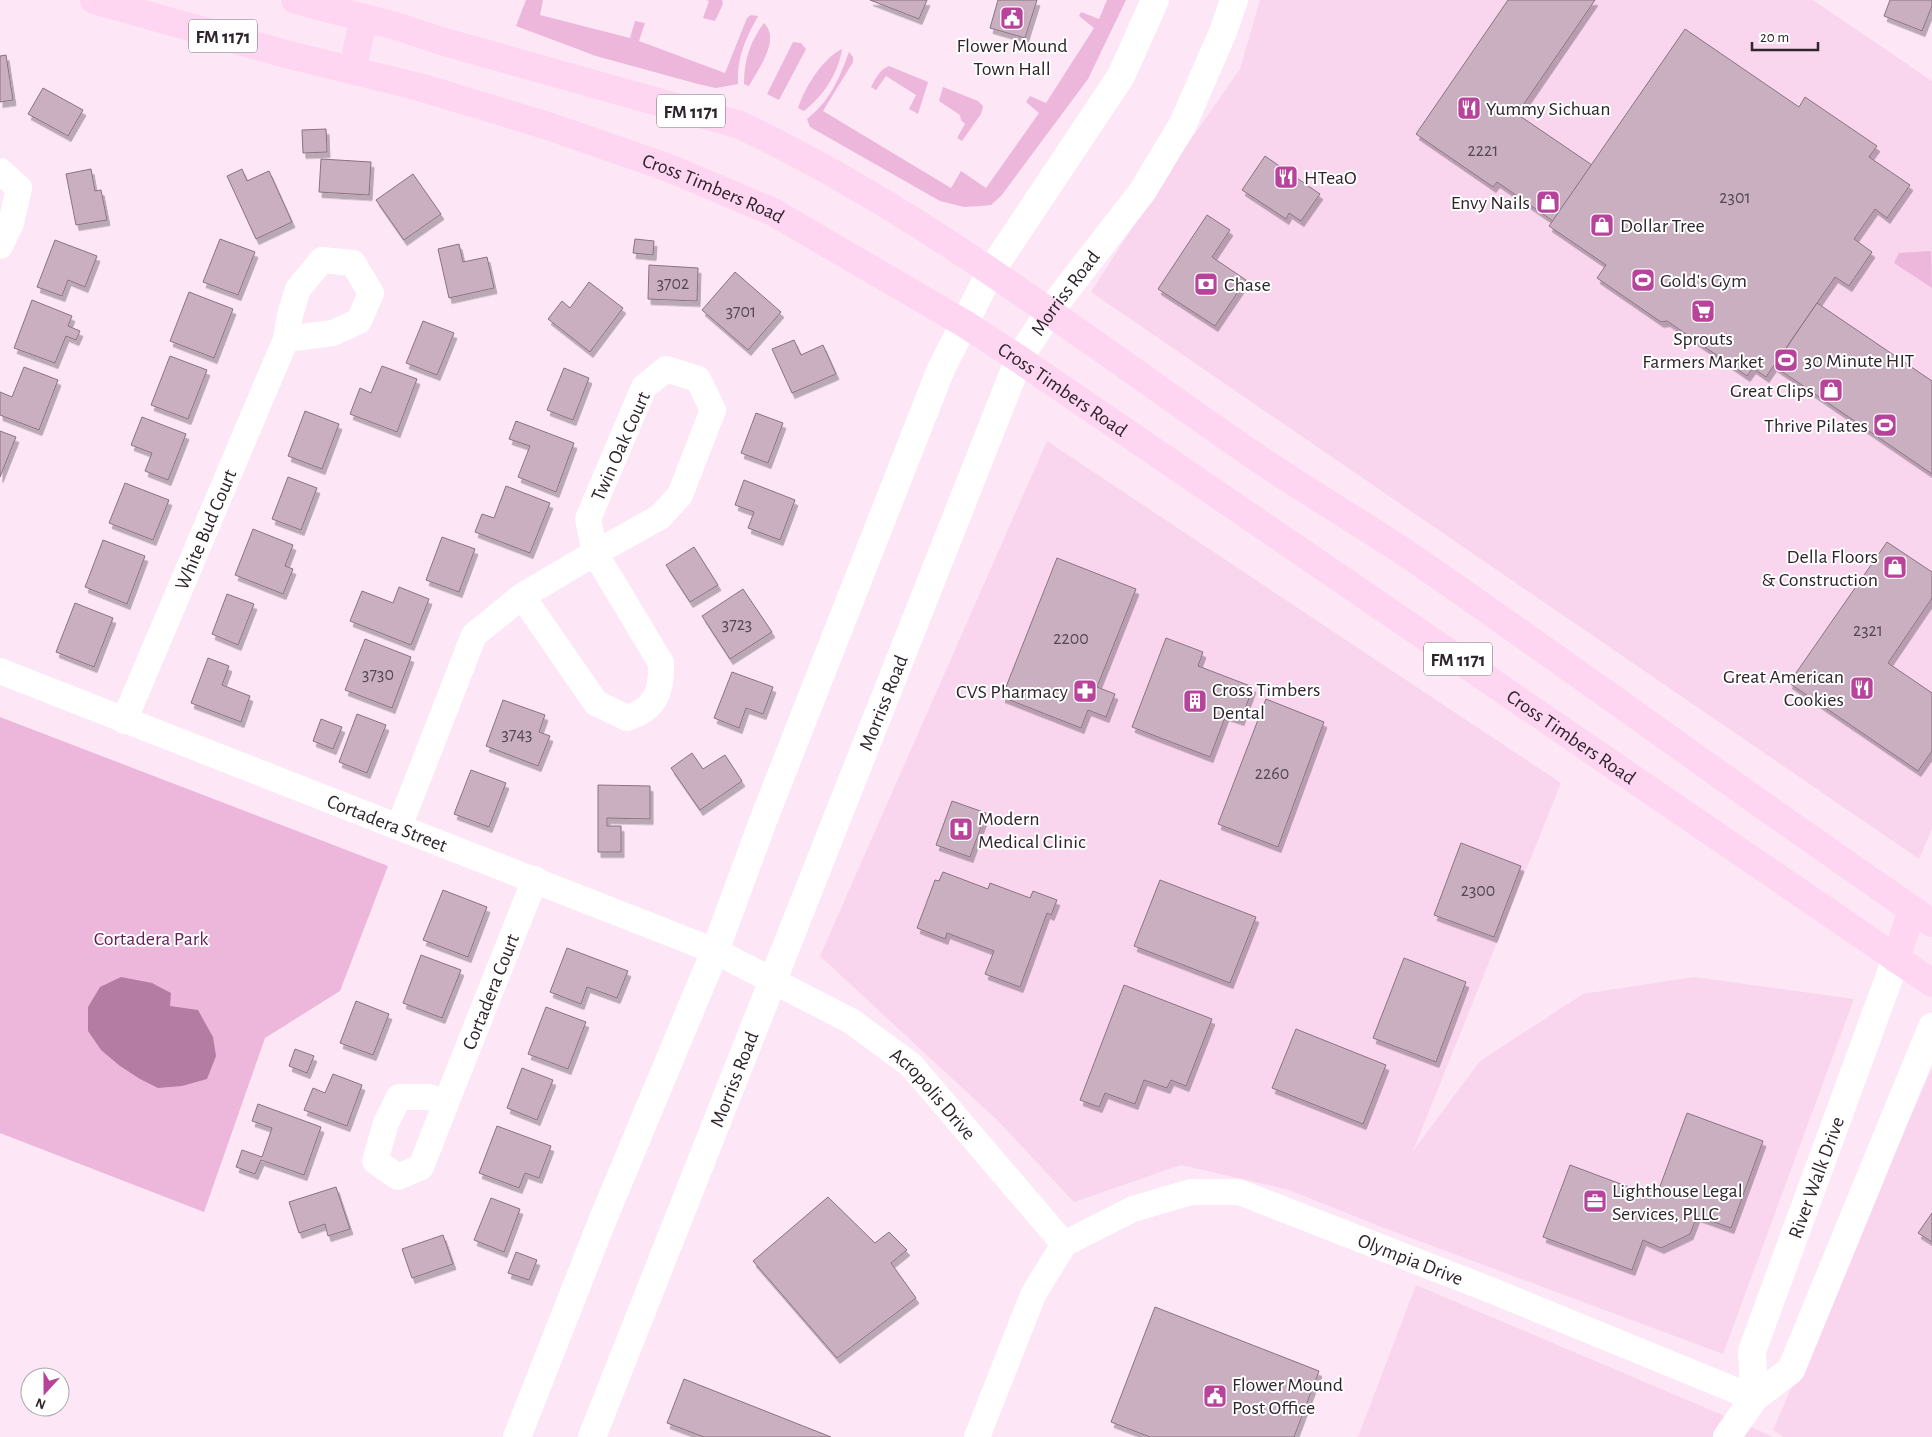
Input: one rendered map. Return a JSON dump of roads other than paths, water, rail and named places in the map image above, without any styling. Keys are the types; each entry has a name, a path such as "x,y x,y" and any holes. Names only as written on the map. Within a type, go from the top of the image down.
{"main road":[{"name":"Cross Timbers Road","path":"94,0 423,88 548,126 669,168 773,212 964,324 1019,359 1932,983"},
{"name":"FM 1171","path":"295,0 740,126 772,140 886,203 991,270 1247,451 1410,556 1922,917"},
{"path":"517,1437 603,1219 715,951 762,821 941,369 991,270 1121,76 1155,0"},
{"name":"Morriss Road","path":"592,1437 1019,359 1048,312 1142,192 1183,124 1223,32 1234,0"},
{"path":"352,70 364,18"},
{"path":"1896,959 1922,917"},
{"name":"River Walk Drive","path":"1754,1398 1752,1351 1896,959"},
{"path":"1727,1437 1754,1398 1791,1370 1932,1027"}],"street":[{"path":"0,171 19,188 12,223 0,246"},
{"name":"White Bud Court","path":"124,721 286,339"},
{"name":"Twin Oak Court","path":"399,827 474,636 522,596 595,553 660,517 680,495 713,410 698,379 666,369 644,387 588,519 595,553 661,663 661,682 656,700 636,715 627,718 596,703 522,596"},
{"name":"Cortadera Street","path":"0,671 715,951 773,980"},
{"name":"Cortadera Court","path":"446,1103 535,880"},
{"name":"Acropolis Drive","path":"773,980 851,1021 911,1065 1064,1244"},
{"name":"Olympia Drive","path":"1064,1244 1133,1209 1191,1192 1239,1192 1458,1277 1754,1398"},
{"path":"977,1437 1032,1295 1064,1244"}],"place":[{"name":"Flower Mound Town Hall","path":"1012,18"},
{"name":"Yummy Sichuan","path":"1469,108"},
{"name":"HTeaO","path":"1286,177"},
{"name":"Envy Nails","path":"1548,202"},
{"name":"Dollar Tree","path":"1602,225"},
{"name":"Gold's Gym","path":"1643,280"},
{"name":"Chase","path":"1206,284"},
{"name":"Sprouts Farmers Market","path":"1703,311"},
{"name":"30 Minute HIT","path":"1786,360"},
{"name":"Great Clips","path":"1831,390"},
{"name":"Thrive Pilates","path":"1885,425"},
{"name":"Della Floors & Construction","path":"1895,567"},
{"name":"Great American Cookies","path":"1862,688"},
{"name":"CVS Pharmacy","path":"1085,691"},
{"name":"Cross Timbers Dental","path":"1195,701"},
{"name":"Modern Medical Clinic","path":"961,829"},
{"name":"Lighthouse Legal Services, PLLC","path":"1595,1201"},
{"name":"Flower Mound Post Office","path":"1215,1396"}],"park label":[{"name":"Cortadera Park","path":"151,938"}]}
